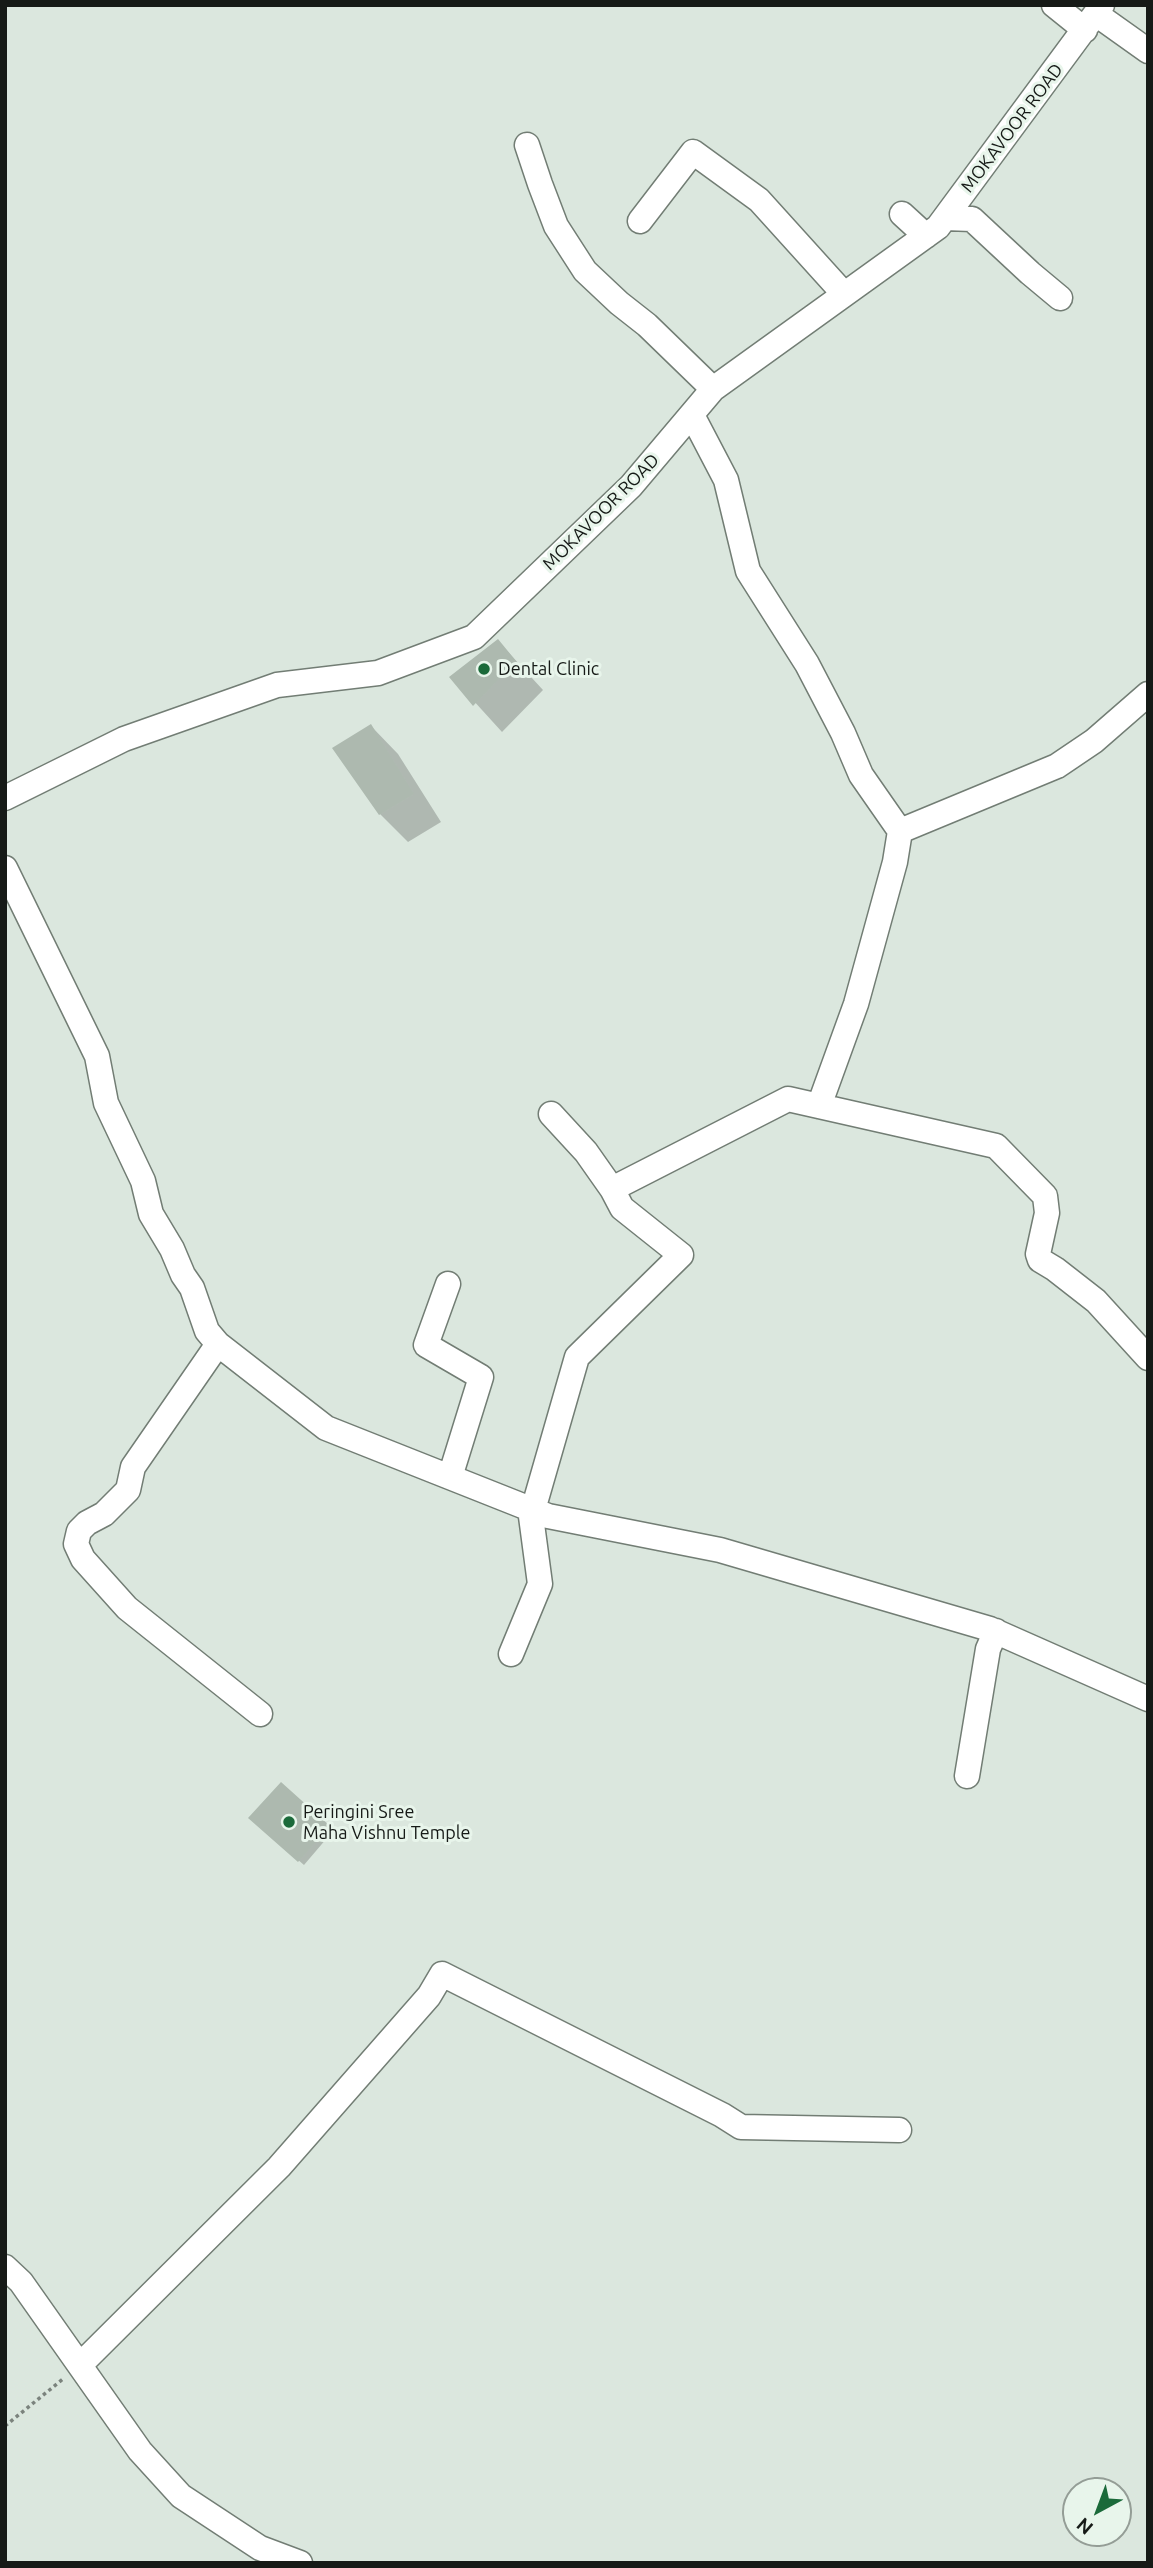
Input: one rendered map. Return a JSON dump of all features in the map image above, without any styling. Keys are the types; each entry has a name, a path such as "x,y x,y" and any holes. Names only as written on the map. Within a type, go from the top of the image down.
{"street":[{"path":"1054,5 1094,16 1148,51"},
{"name":"MOKAVOOR ROAD","path":"5,798 124,739 277,685 378,673 474,637 631,486 713,389 938,227 1094,16"},
{"path":"527,145 556,226 585,271 647,325 713,389"},
{"path":"640,221 693,152 759,200 845,295"},
{"path":"902,214 926,236"},
{"path":"945,218 972,219 1060,298"},
{"path":"692,415 726,480 748,571 807,664 843,733 861,775 900,831 895,862 856,1004 819,1106"},
{"path":"900,831 1057,766 1094,741 1148,694"},
{"path":"5,868 97,1056 106,1103 144,1181 151,1214 173,1249 183,1275 192,1288 206,1331 218,1344 327,1427 548,1516 720,1550 996,1631 1148,1699"},
{"path":"612,1189 788,1099 996,1146 1045,1196 1046,1213 1038,1254 1040,1261 1055,1269 1096,1301 1148,1358"},
{"path":"511,1654 540,1584 531,1509 577,1357 681,1255 622,1208 586,1152 551,1114"},
{"path":"448,1284 426,1346 481,1377 450,1477"},
{"path":"218,1344 134,1467 128,1490 104,1514 87,1523 79,1531 76,1544 83,1559 127,1608 260,1714"},
{"path":"967,1776 988,1649 996,1631"},
{"path":"80,2365 279,2167 429,1996 442,1974 741,2127 899,2130"},
{"path":"5,2267 21,2282 141,2451 181,2496 260,2548 300,2563"}],"path":[{"path":"5,2426 80,2365"}],"building":[{"name":"Dental Clinic","path":"498,639 516,661 473,706 449,677"},
{"path":"371,724 414,794 379,815 332,748"},
{"name":"Peringini Sree Maha Vishnu Temple","path":"281,1782 330,1826 298,1862 248,1818"}],"place":[{"name":"Dental Clinic","path":"484,669"},
{"name":"Peringini Sree Maha Vishnu Temple","path":"289,1822"}]}
